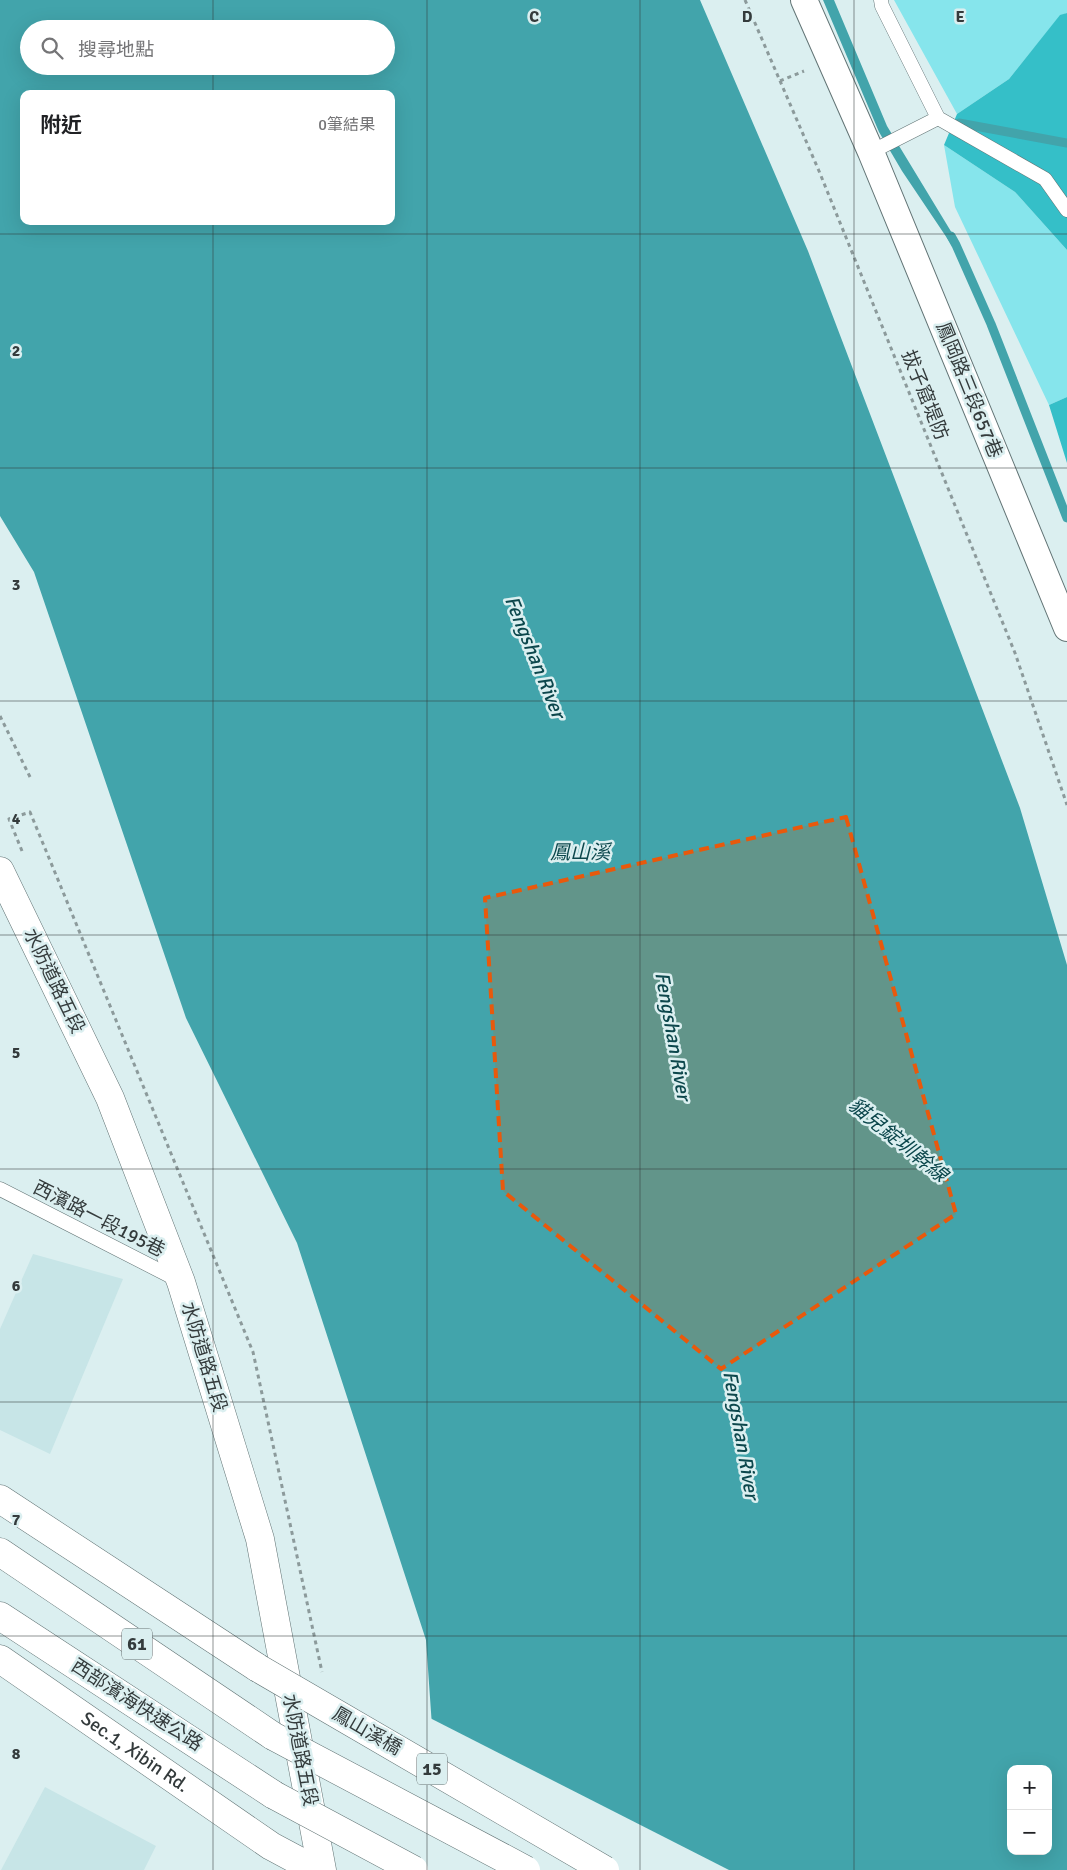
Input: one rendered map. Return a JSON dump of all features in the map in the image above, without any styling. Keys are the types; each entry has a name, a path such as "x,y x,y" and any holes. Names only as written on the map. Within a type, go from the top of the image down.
{"main road":[{"name":"水防道路五段","path":"0,871 110,1098 181,1282 260,1539 322,1870"},
{"name":"鳳山溪橋","path":"0,1498 258,1668 605,1870"},
{"name":"61","path":"0,1552 274,1736 526,1870"},
{"name":"西部濱海快速公路","path":"0,1616 274,1795 414,1870"},
{"name":"Sec.1, Xibin Rd.","path":"0,1658 270,1846 316,1870"}],"street":[{"name":"鳳岡路三段657巷","path":"804,0 871,152 1067,628"}],"lane":[{"path":"881,0 882,6 938,118 1045,179 1067,210"},
{"path":"871,152 938,118"},
{"name":"西濱路一段195巷","path":"0,1189 181,1282"}],"path":[{"name":"拔子窟堤防","path":"745,0 823,180 1011,644 1067,805"},
{"path":"0,716 31,780"}],"highlighted area":[{"path":"846,817 956,1214 721,1369 503,1191 485,898"}],"shaded area":[{"path":"894,0 1067,0 1067,13 1060,16 1009,79 957,114"},
{"path":"1067,13 1067,250 1015,192 944,145 957,114 1009,79 1060,15"},
{"path":"944,145 1015,192 1067,250 1067,397 1049,405 955,207"},
{"path":"1067,397 1067,463 1049,405"},
{"path":"33,1254 123,1279 50,1454 0,1430 0,1329"},
{"path":"45,1787 156,1846 144,1870 1,1870"}],"water":[{"name":"鳳山溪","path":"0,0 700,0 808,251 1020,808 1067,965 1067,1870 442,1870 426,1640 297,1243 186,1018 34,572 0,516"},
{"path":"823,0 834,0 887,126 958,243 953,247 902,171 879,132"}],"pier":[{"path":"428,1717 729,1870 439,1870"}],"waterway":[{"path":"959,123 1067,143"},
{"path":"951,236 991,324 1067,518"}],"water label":[{"name":"Fengshan River","path":"535,657"},
{"name":"Fengshan River","path":"673,1036"},
{"name":"貓兒錠圳幹線","path":"898,1140"},
{"name":"Fengshan River","path":"741,1435"}]}
